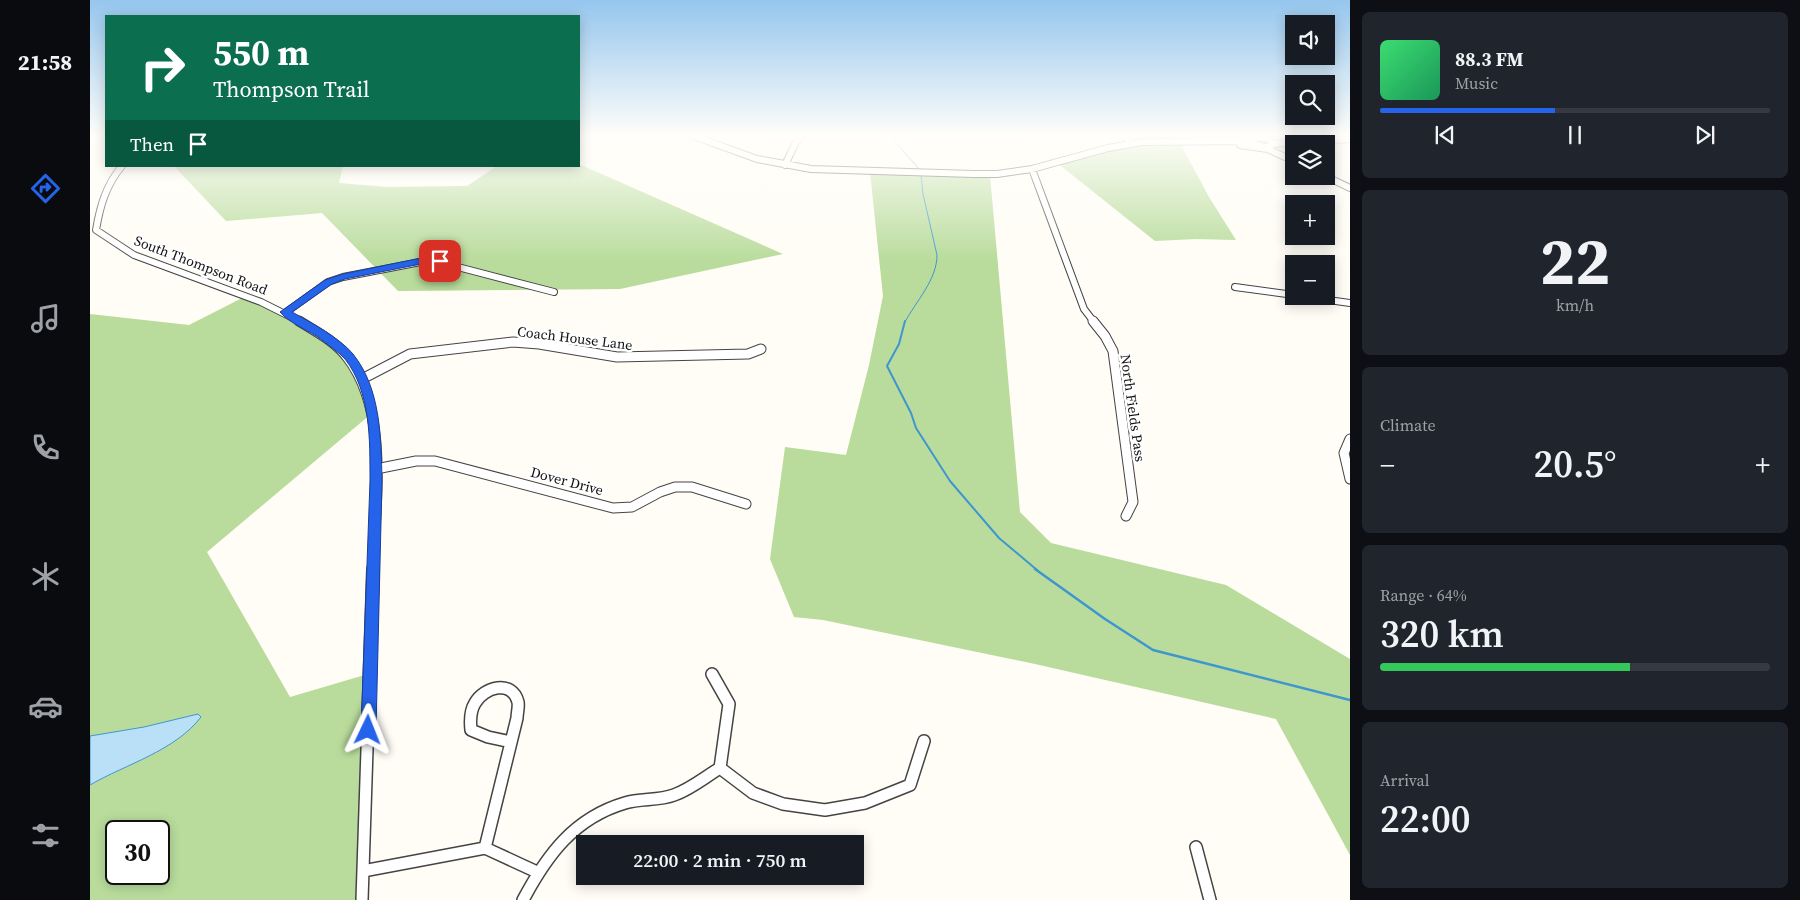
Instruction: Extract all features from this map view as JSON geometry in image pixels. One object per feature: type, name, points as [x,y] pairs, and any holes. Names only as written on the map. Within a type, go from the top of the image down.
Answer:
[{"type":"street","name":"South Thompson Road","points":[[113,177],[106,186],[102,196],[93,231],[133,255],[285,312],[317,330],[348,356],[362,379],[371,410],[376,468],[362,900]]},
{"type":"street","name":"North Fields Pass","points":[[1035,177],[1084,309],[1105,336],[1113,351],[1133,502],[1126,516]]},
{"type":"street","points":[[1335,180],[1350,188]]},
{"type":"street","points":[[285,312],[328,282],[343,277],[431,260],[554,292]]},
{"type":"street","points":[[1236,287],[1285,295]]},
{"type":"street","points":[[1335,301],[1350,303]]},
{"type":"street","name":"Coach House Lane","points":[[362,379],[410,354],[513,342],[531,343],[626,358],[748,354],[761,349]]},
{"type":"street","points":[[1350,439],[1347,440],[1344,451],[1345,463],[1350,478]]},
{"type":"street","name":"Dover Drive","points":[[376,468],[416,461],[435,461],[613,508],[632,508],[660,492],[675,487],[692,487],[746,504]]},
{"type":"street","points":[[523,900],[537,872],[560,841],[576,825],[624,803],[660,799],[674,795],[720,768],[729,704],[712,674]]},
{"type":"street","points":[[485,848],[517,718],[518,702],[515,694],[509,689],[500,687],[481,693],[474,700],[470,712],[471,730],[488,737],[511,742]]},
{"type":"street","points":[[720,768],[753,793],[783,804],[824,810],[865,803],[910,785],[924,741]]},
{"type":"street","points":[[1196,847],[1210,900]]},
{"type":"street","points":[[363,871],[485,848],[537,872]]},
{"type":"green space","points":[[184,177],[340,177],[339,183],[387,187],[467,186],[480,177],[608,177],[783,254],[620,289],[398,291],[322,213],[226,221]]},
{"type":"green space","points":[[871,177],[990,177],[1020,512],[1051,543],[1226,585],[1350,659],[1350,855],[1276,719],[1035,664],[823,620],[794,617],[770,559],[785,447],[846,455],[869,365],[883,296]]},
{"type":"green space","points":[[1075,177],[1198,177],[1236,240],[1155,241]]},
{"type":"green space","points":[[246,296],[294,316],[322,331],[335,341],[357,369],[371,414],[207,552],[290,697],[368,674],[365,900],[90,900],[90,314],[189,325]]},
{"type":"water","points":[[198,714],[201,717],[178,739],[149,756],[90,785],[90,736],[144,727]]},
{"type":"waterway","points":[[905,322],[930,282],[936,264],[937,255],[923,194],[921,177]]},
{"type":"waterway","points":[[905,321],[899,344],[887,366],[911,413],[916,428],[950,481],[999,538],[1037,570]]},
{"type":"waterway","points":[[1035,569],[1105,619],[1153,650],[1350,700]]},
{"type":"route","points":[[368,730],[376,481],[375,440],[371,410],[362,379],[348,356],[317,330],[285,312],[328,282],[343,277],[421,261],[440,261]]}]
